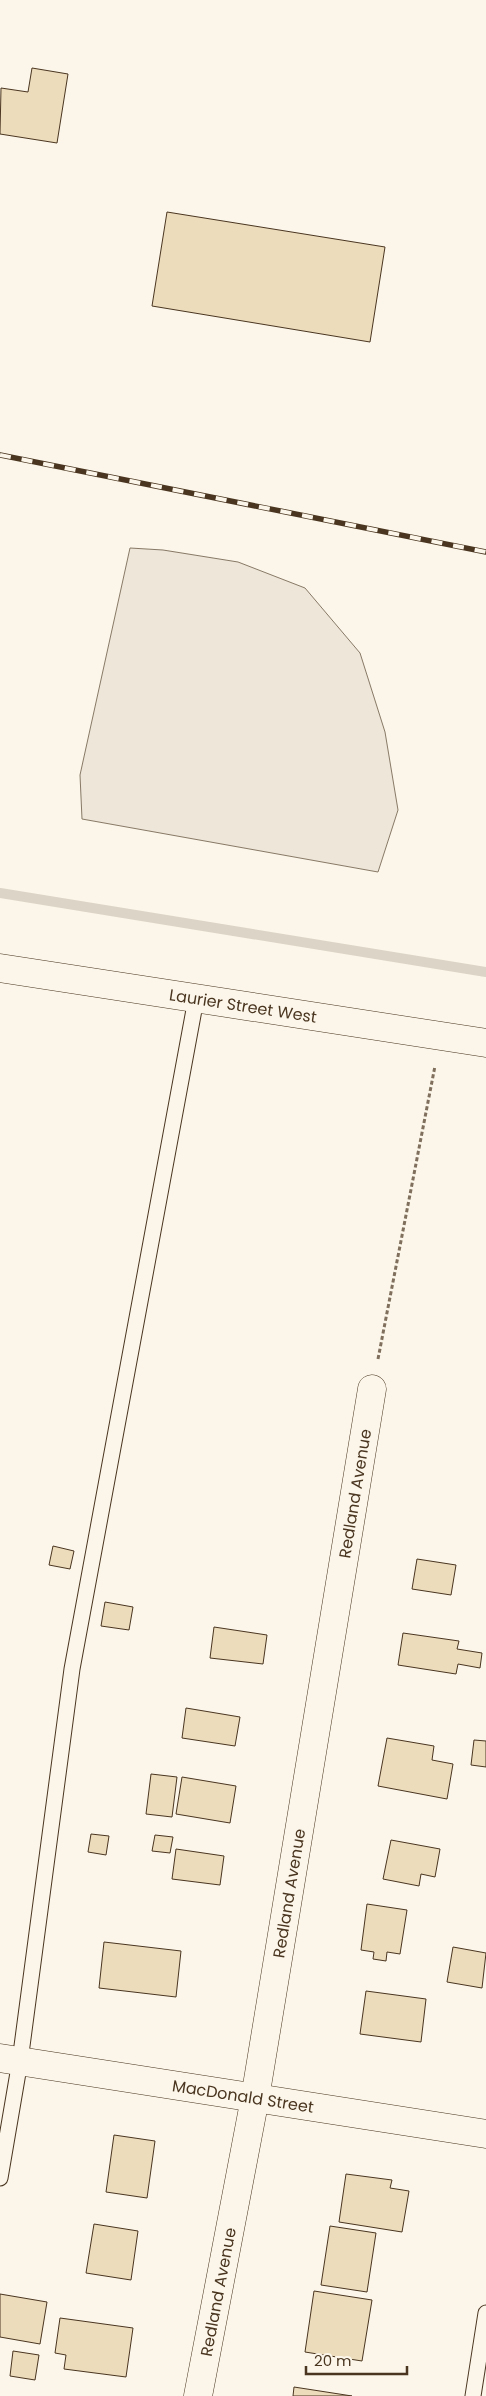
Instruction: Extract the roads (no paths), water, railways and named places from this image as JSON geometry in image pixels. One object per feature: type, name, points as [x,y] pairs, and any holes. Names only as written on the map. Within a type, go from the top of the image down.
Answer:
[{"type":"street","name":"Laurier Street West","points":[[0,968],[486,1043]]},
{"type":"street","name":"Redland Avenue","points":[[198,2396],[255,2098],[372,1389]]},
{"type":"street","name":"MacDonald Street","points":[[10,2059],[486,2134]]},
{"type":"lane","points":[[0,2178],[10,2059],[72,1670],[196,999]]},
{"type":"lane","points":[[473,2396],[486,2313]]},
{"type":"waterway","points":[[0,893],[486,972]]},
{"type":"railway","points":[[0,455],[486,552]]}]
